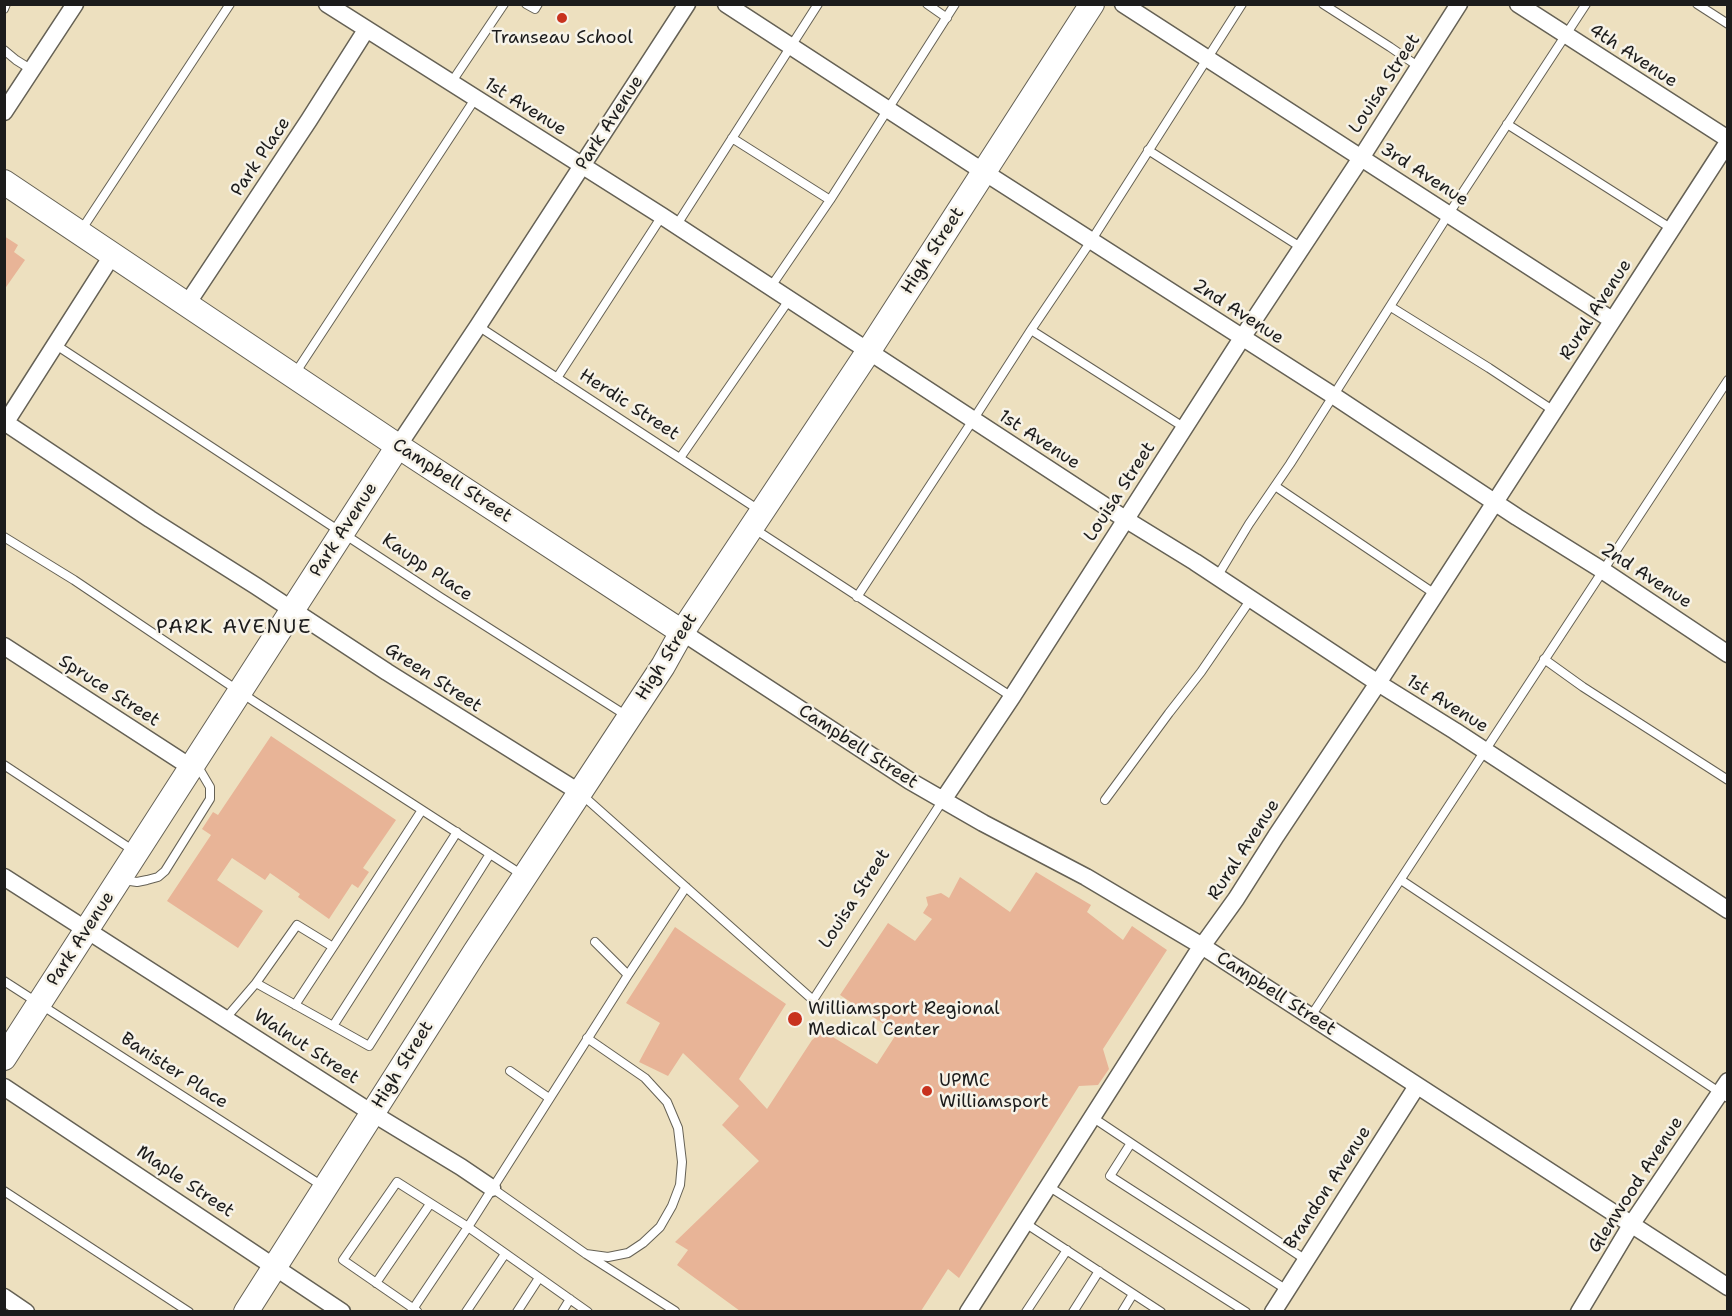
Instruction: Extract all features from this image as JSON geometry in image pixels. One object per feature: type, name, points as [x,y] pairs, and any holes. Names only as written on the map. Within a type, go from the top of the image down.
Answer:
[{"type":"street","points":[[4,112],[75,4]]},
{"type":"street","name":"1st Avenue","points":[[327,4],[669,221],[1728,910]]},
{"type":"street","name":"Park Avenue","points":[[4,1058],[398,446],[478,327],[687,4]]},
{"type":"street","name":"2nd Avenue","points":[[726,4],[1334,396],[1728,654]]},
{"type":"street","name":"High Street","points":[[246,1311],[579,792],[663,666],[682,632],[868,352],[1092,4]]},
{"type":"street","name":"3rd Avenue","points":[[1123,4],[1612,320]]},
{"type":"street","name":"Louisa Street","points":[[943,800],[1012,697],[1459,4]]},
{"type":"street","name":"4th Avenue","points":[[1518,4],[1728,141]]},
{"type":"street","name":"Park Place","points":[[186,304],[366,30]]},
{"type":"street","name":"Rural Avenue","points":[[968,1311],[1202,946],[1236,899],[1378,683],[1728,141]]},
{"type":"street","name":"Campbell Street","points":[[4,182],[398,446],[860,749],[943,800],[1086,877],[1202,946],[1728,1287]]},
{"type":"street","points":[[5,424],[113,254]]},
{"type":"street","name":"Green Street","points":[[5,424],[397,678],[579,792]]},
{"type":"street","name":"Spruce Street","points":[[4,646],[193,765]]},
{"type":"street","name":"Walnut Street","points":[[4,877],[492,1188]]},
{"type":"street","name":"Brandon Avenue","points":[[1273,1311],[1417,1086]]},
{"type":"street","name":"Maple Street","points":[[4,1087],[342,1311]]},
{"type":"street","name":"Glenwood Avenue","points":[[1579,1311],[1631,1225],[1725,1091]]},
{"type":"street","points":[[4,1297],[26,1311]]},
{"type":"lane","points":[[4,9],[6,4]]},
{"type":"lane","points":[[80,232],[230,4]]},
{"type":"lane","points":[[451,83],[504,4]]},
{"type":"lane","points":[[526,4],[535,9],[538,4]]},
{"type":"lane","points":[[556,378],[732,138],[818,4]]},
{"type":"lane","points":[[927,4],[947,18]]},
{"type":"lane","points":[[770,288],[830,200],[955,4]]},
{"type":"lane","points":[[857,597],[1091,241],[1242,4]]},
{"type":"lane","points":[[1323,4],[1419,67]]},
{"type":"lane","points":[[1217,577],[1586,4]]},
{"type":"lane","points":[[1697,4],[1728,24]]},
{"type":"lane","points":[[4,50],[33,70]]},
{"type":"lane","points":[[294,376],[475,99]]},
{"type":"lane","points":[[1507,124],[1672,229]]},
{"type":"lane","points":[[732,138],[830,200]]},
{"type":"lane","points":[[1148,150],[1302,248]]},
{"type":"lane","points":[[680,458],[789,300]]},
{"type":"lane","points":[[1391,307],[1554,411]]},
{"type":"lane","name":"Herdic Street","points":[[478,327],[680,458],[857,597],[1012,697]]},
{"type":"lane","points":[[1031,330],[1185,428]]},
{"type":"lane","name":"Kaupp Place","points":[[56,345],[629,718]]},
{"type":"lane","points":[[1311,1016],[1728,380]]},
{"type":"lane","points":[[1275,486],[1435,594]]},
{"type":"lane","points":[[4,537],[525,876]]},
{"type":"lane","points":[[1105,800],[1201,672],[1251,599]]},
{"type":"lane","points":[[1544,659],[1583,687],[1728,780]]},
{"type":"lane","points":[[4,765],[137,853]]},
{"type":"lane","points":[[120,879],[137,882],[158,877],[165,871],[210,799],[210,787],[193,765]]},
{"type":"lane","name":"Green Street","points":[[579,792],[813,1000]]},
{"type":"lane","name":"Louisa Street","points":[[813,1000],[943,800]]},
{"type":"lane","points":[[296,1005],[422,810]]},
{"type":"lane","points":[[333,1026],[457,832]]},
{"type":"lane","points":[[256,983],[369,1046],[490,854]]},
{"type":"lane","points":[[1401,880],[1725,1091]]},
{"type":"lane","points":[[588,1311],[468,1227],[397,1182],[343,1260],[414,1310],[468,1227],[587,1038],[686,887]]},
{"type":"lane","points":[[226,1018],[256,983],[297,924],[333,947]]},
{"type":"lane","points":[[595,942],[628,975]]},
{"type":"lane","name":"Banister Place","points":[[4,981],[326,1188]]},
{"type":"lane","points":[[586,1254],[608,1257],[627,1253],[660,1227],[672,1206],[680,1185],[682,1161],[678,1128],[667,1102],[645,1078],[587,1038]]},
{"type":"lane","points":[[510,1071],[549,1098]]},
{"type":"lane","points":[[1092,1117],[1306,1260]]},
{"type":"lane","points":[[1131,1143],[1110,1176],[1287,1290]]},
{"type":"lane","points":[[1048,1186],[1246,1311]]},
{"type":"lane","name":"Walnut Street","points":[[492,1188],[586,1254],[675,1311]]},
{"type":"lane","points":[[4,1191],[189,1311]]},
{"type":"lane","points":[[376,1283],[430,1204]]},
{"type":"lane","points":[[1025,1223],[1161,1311]]},
{"type":"lane","points":[[1026,1311],[1067,1250]]},
{"type":"lane","points":[[466,1311],[505,1254]]},
{"type":"lane","points":[[1073,1311],[1099,1271]]},
{"type":"lane","points":[[517,1311],[539,1278]]},
{"type":"lane","points":[[1122,1311],[1134,1294]]},
{"type":"lane","points":[[562,1311],[570,1299]]},
{"type":"building","points":[[4,236],[18,245],[14,252],[25,260],[4,290]]},
{"type":"building","points":[[271,736],[396,820],[363,868],[369,872],[358,888],[352,884],[329,919],[298,897],[300,894],[270,873],[265,880],[232,858],[217,880],[263,911],[238,948],[167,901],[211,835],[202,829],[213,812],[218,815]]},
{"type":"building","name":"UPMC Williamsport","points":[[1036,872],[1091,905],[1087,912],[1123,940],[1132,926],[1167,950],[1103,1049],[1109,1069],[1098,1085],[1079,1086],[959,1278],[948,1269],[921,1311],[740,1311],[677,1265],[688,1250],[675,1242],[759,1161],[722,1125],[739,1106],[683,1053],[668,1076],[639,1062],[660,1023],[626,1003],[675,927],[786,1004],[739,1079],[767,1109],[812,1040],[823,1031],[877,1064],[897,1033],[840,995],[888,923],[915,941],[932,919],[923,913],[928,905],[926,897],[941,893],[949,898],[960,877],[1010,912]]},
{"type":"place","name":"Transeau School","points":[[562,18]]},
{"type":"place","name":"Williamsport Regional Medical Center","points":[[795,1019]]},
{"type":"place","name":"UPMC Williamsport","points":[[927,1091]]},
{"type":"district","name":"PARK AVENUE","points":[[234,628]]}]
